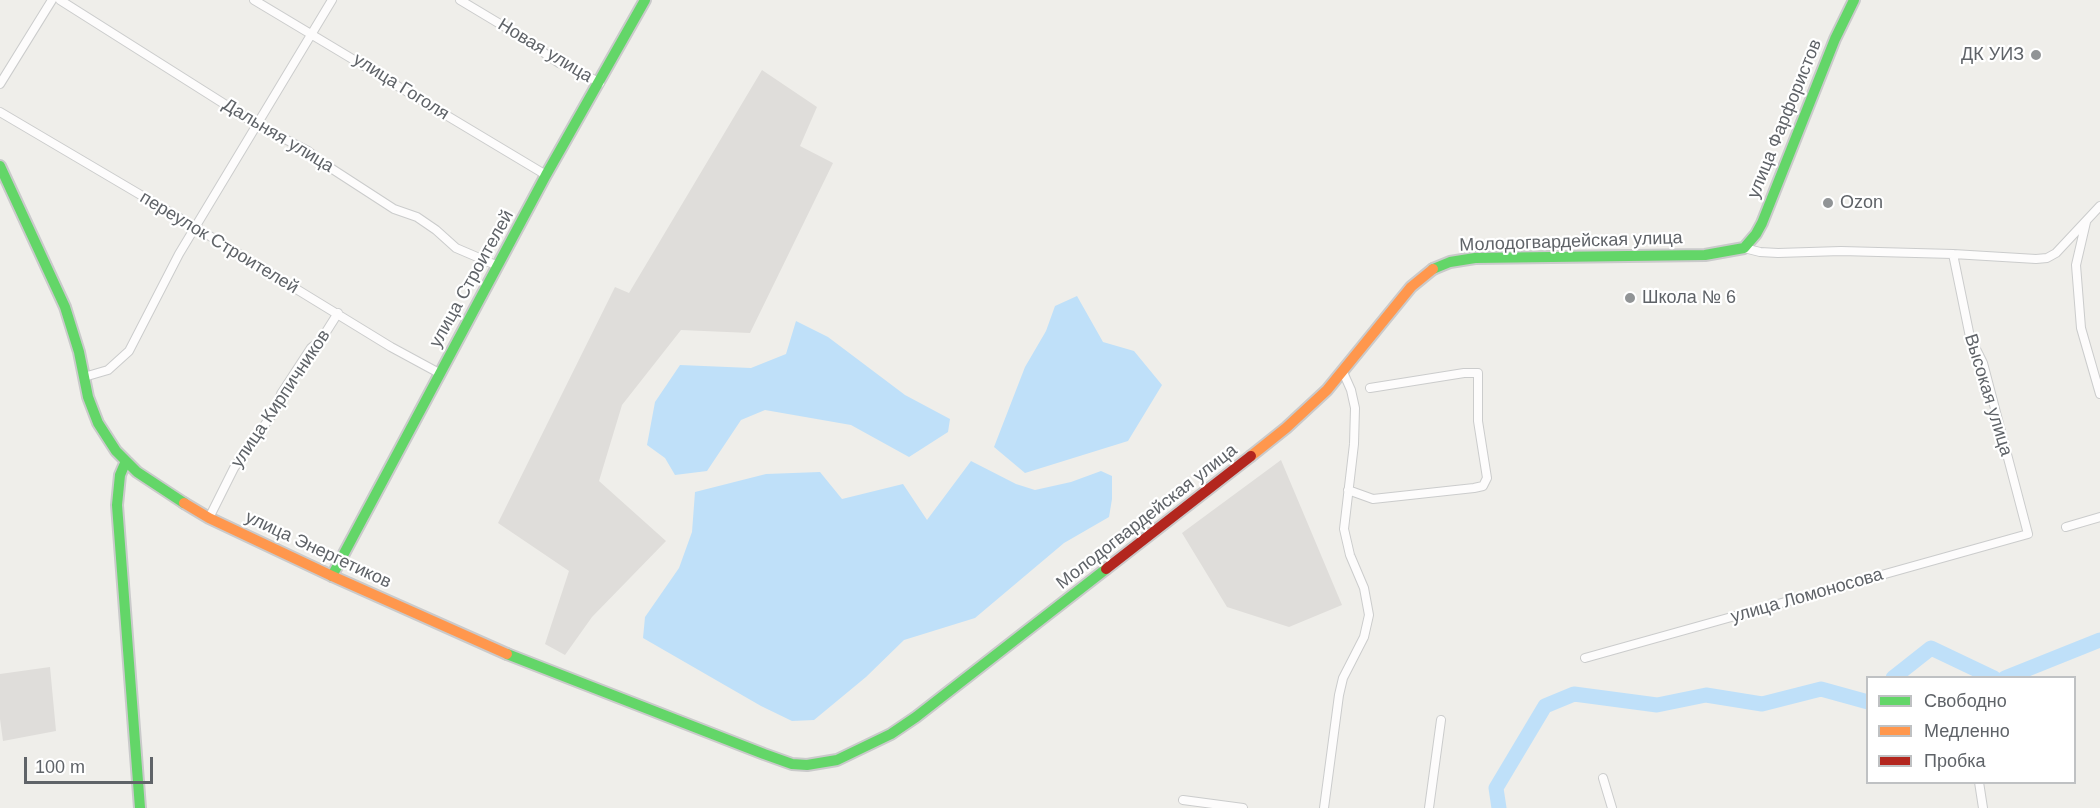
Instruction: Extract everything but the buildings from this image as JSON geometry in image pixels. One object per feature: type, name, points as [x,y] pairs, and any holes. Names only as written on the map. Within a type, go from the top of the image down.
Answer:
[{"type":"street","points":[[0,84],[52,0]]},
{"type":"street","name":"Дальняя улица","points":[[60,0],[256,124],[308,151],[394,209],[417,218],[436,230],[456,248],[498,266]]},
{"type":"street","name":"улица Гоголя","points":[[254,0],[546,175]]},
{"type":"street","points":[[84,377],[108,370],[129,351],[179,254],[332,0]]},
{"type":"street","name":"Новая улица","points":[[460,0],[516,33],[559,63],[600,83]]},
{"type":"street","name":"улица Строителей","points":[[332,576],[546,175],[645,0]]},
{"type":"street","name":"улица Фарфористов","points":[[1744,249],[1762,223],[1835,39],[1854,0]]},
{"type":"street","name":"переулок Строителей","points":[[0,112],[439,374]]},
{"type":"street","name":"улица Энергетиков","points":[[0,166],[64,308],[74,335],[88,397],[98,423],[107,439],[126,462],[154,484],[209,518],[499,651],[764,754],[792,764],[807,765]]},
{"type":"street","name":"Молодогвардейская улица","points":[[807,765],[837,760],[850,755],[891,734],[929,708],[1263,447],[1286,428],[1342,372],[1416,282],[1433,269],[1450,262],[1475,258],[1705,255],[1744,249],[1778,253],[1841,251],[1953,254],[2036,260],[2048,258],[2056,253],[2100,206]]},
{"type":"street","points":[[2086,220],[2076,265],[2081,328],[2100,394]]},
{"type":"street","name":"Высокая улица","points":[[1953,254],[1970,337],[1983,363],[2028,534]]},
{"type":"street","name":"улица Кирпичников","points":[[209,518],[234,468],[276,409],[281,394],[311,348],[321,340],[338,314]]},
{"type":"street","points":[[1324,808],[1339,695],[1343,678],[1364,637],[1369,615],[1364,588],[1346,543],[1344,513],[1354,444],[1354,408],[1351,390],[1342,372]]},
{"type":"street","points":[[1348,490],[1373,498],[1474,488],[1483,486],[1487,478],[1478,421],[1478,373],[1370,387]]},
{"type":"street","points":[[126,462],[120,475],[117,505],[140,808]]},
{"type":"street","points":[[2066,527],[2100,517]]},
{"type":"street","name":"улица Ломоносова","points":[[1586,658],[2028,534]]},
{"type":"street","points":[[1428,808],[1441,720]]},
{"type":"street","points":[[1603,778],[1612,808]]},
{"type":"street","points":[[1979,784],[1983,808]]},
{"type":"street","points":[[1183,800],[1243,808]]},
{"type":"shaded area","points":[[762,70],[817,107],[800,146],[833,163],[750,333],[681,330],[622,405],[599,481],[666,541],[592,617],[565,655],[545,644],[569,571],[498,523],[615,287],[629,293]]},
{"type":"shaded area","points":[[1281,460],[1342,605],[1289,627],[1227,607],[1182,533]]},
{"type":"shaded area","points":[[50,667],[56,731],[3,741],[0,719],[0,674]]},
{"type":"water","points":[[1077,296],[1103,342],[1134,351],[1162,385],[1128,441],[1025,473],[994,447],[1025,367],[1046,331],[1055,306]]},
{"type":"water","points":[[796,321],[828,337],[905,395],[950,419],[948,432],[909,457],[851,425],[765,410],[741,420],[707,471],[675,475],[665,458],[647,445],[655,402],[680,365],[751,368],[786,354]]},
{"type":"water","points":[[971,461],[1016,484],[1035,490],[1071,482],[1101,471],[1112,476],[1109,517],[1064,543],[975,618],[904,640],[866,677],[814,720],[792,721],[761,706],[643,638],[645,617],[679,568],[692,532],[695,492],[766,474],[820,472],[842,499],[903,484],[927,520]]},
{"type":"waterway","points":[[2010,676],[2100,640]]},
{"type":"waterway","points":[[1896,676],[1931,648],[1990,676]]},
{"type":"waterway","points":[[1499,808],[1496,788],[1545,706],[1574,694],[1657,705],[1706,695],[1762,704],[1821,689],[1866,701]]},
{"type":"traffic: fast","points":[[332,576],[546,175],[645,0]]},
{"type":"traffic: fast","points":[[1433,269],[1450,262],[1475,258],[1705,255],[1744,248],[1762,223],[1835,39],[1854,0]]},
{"type":"traffic: fast","points":[[0,166],[65,307],[79,352],[88,397],[98,423],[116,451],[137,472],[184,503]]},
{"type":"traffic: fast","points":[[126,461],[120,475],[117,505],[140,808]]},
{"type":"traffic: fast","points":[[507,654],[764,754],[792,764],[807,765],[837,760],[891,734],[1106,569]]},
{"type":"traffic: slow","points":[[1251,456],[1286,428],[1327,390],[1411,287],[1433,269]]},
{"type":"traffic: slow","points":[[184,503],[209,518],[332,576],[507,654]]},
{"type":"traffic: jam","points":[[1106,569],[1251,456]]},
{"type":"place","name":"ДК УИЗ","points":[[2036,55]]},
{"type":"place","name":"Ozon","points":[[1828,203]]},
{"type":"place","name":"Школа № 6","points":[[1630,298]]}]
